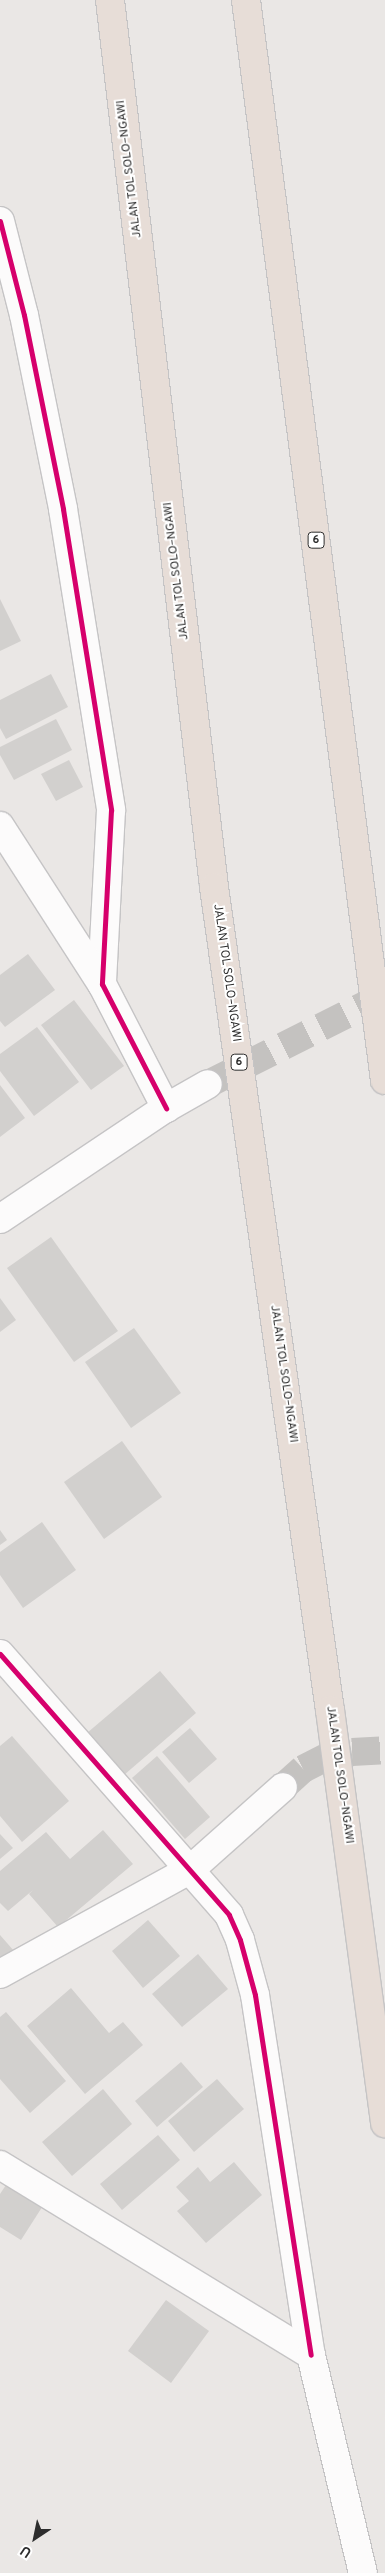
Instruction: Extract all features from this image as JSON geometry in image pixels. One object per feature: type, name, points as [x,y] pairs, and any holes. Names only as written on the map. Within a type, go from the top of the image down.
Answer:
[{"type":"highway","name":"JALAN TOL SOLO–NGAWI","points":[[110,0],[214,887],[330,1710],[385,2123]]},
{"type":"highway","name":"6","points":[[246,0],[385,1080]]},
{"type":"street","points":[[0,221],[24,315],[63,509],[111,810],[102,984]]},
{"type":"street","points":[[0,826],[102,984],[166,1108]]},
{"type":"street","points":[[0,1219],[166,1108],[208,1084]]},
{"type":"street","points":[[0,1654],[229,1914],[240,1940],[255,1995],[311,2355],[363,2573]]},
{"type":"street","points":[[0,1974],[191,1869],[283,1787]]},
{"type":"street","points":[[0,2165],[311,2355]]},
{"type":"building","points":[[0,599],[21,641],[0,651]]},
{"type":"building","points":[[51,674],[68,707],[6,739],[0,728],[0,700]]},
{"type":"building","points":[[56,719],[72,750],[14,780],[0,755],[0,747]]},
{"type":"building","points":[[69,760],[83,787],[56,801],[41,774]]},
{"type":"building","points":[[28,954],[55,990],[5,1027],[0,1021],[0,975]]},
{"type":"building","points":[[74,1000],[124,1066],[91,1090],[41,1025]]},
{"type":"building","points":[[37,1027],[79,1082],[34,1116],[0,1071],[0,1054]]},
{"type":"building","points":[[0,1085],[25,1118],[0,1137]]},
{"type":"building","points":[[51,1237],[118,1331],[74,1362],[7,1268]]},
{"type":"building","points":[[0,1298],[16,1320],[0,1332]]},
{"type":"building","points":[[134,1328],[181,1393],[131,1428],[85,1362]]},
{"type":"building","points":[[122,1441],[162,1497],[104,1539],[64,1482]]},
{"type":"building","points":[[42,1522],[76,1570],[23,1608],[0,1575],[0,1552]]},
{"type":"building","points":[[0,1530],[7,1540],[0,1545]]},
{"type":"building","points":[[160,1671],[196,1713],[124,1775],[87,1733]]},
{"type":"building","points":[[190,1728],[217,1759],[189,1783],[162,1752]]},
{"type":"building","points":[[12,1736],[69,1801],[22,1842],[0,1816],[0,1746]]},
{"type":"building","points":[[157,1756],[210,1817],[185,1839],[132,1778]]},
{"type":"building","points":[[103,1830],[133,1864],[58,1927],[29,1894],[33,1890],[8,1911],[0,1903],[0,1871],[46,1832],[70,1859]]},
{"type":"building","points":[[0,1834],[13,1848],[0,1859]]},
{"type":"building","points":[[148,1920],[180,1956],[143,1988],[112,1951]]},
{"type":"building","points":[[0,1935],[14,1951],[0,1963]]},
{"type":"building","points":[[198,1954],[228,1989],[182,2027],[152,1994]]},
{"type":"building","points":[[71,1988],[109,2033],[123,2022],[143,2045],[85,2094],[27,2026]]},
{"type":"building","points":[[6,2012],[66,2081],[30,2113],[0,2079],[0,2017]]},
{"type":"building","points":[[181,2062],[203,2087],[157,2127],[135,2101]]},
{"type":"building","points":[[217,2079],[244,2109],[194,2152],[168,2121]]},
{"type":"building","points":[[103,2089],[132,2124],[72,2176],[42,2142]]},
{"type":"building","points":[[158,2135],[180,2160],[122,2210],[100,2184]]},
{"type":"building","points":[[234,2162],[262,2195],[206,2243],[177,2211],[189,2201],[176,2187],[198,2167],[210,2182]]},
{"type":"building","points":[[10,2179],[46,2201],[21,2240],[0,2227],[0,2194]]},
{"type":"building","points":[[166,2300],[209,2331],[171,2383],[128,2351]]},
{"type":"tunnel","points":[[208,1084],[385,995]]},
{"type":"tunnel","points":[[283,1787],[303,1769],[327,1757],[352,1752],[385,1750]]},
{"type":"cycle path","points":[[0,221],[24,315],[63,509],[111,810],[102,984],[166,1108]]},
{"type":"cycle path","points":[[0,1654],[229,1915],[240,1940],[255,1995],[311,2355]]}]
